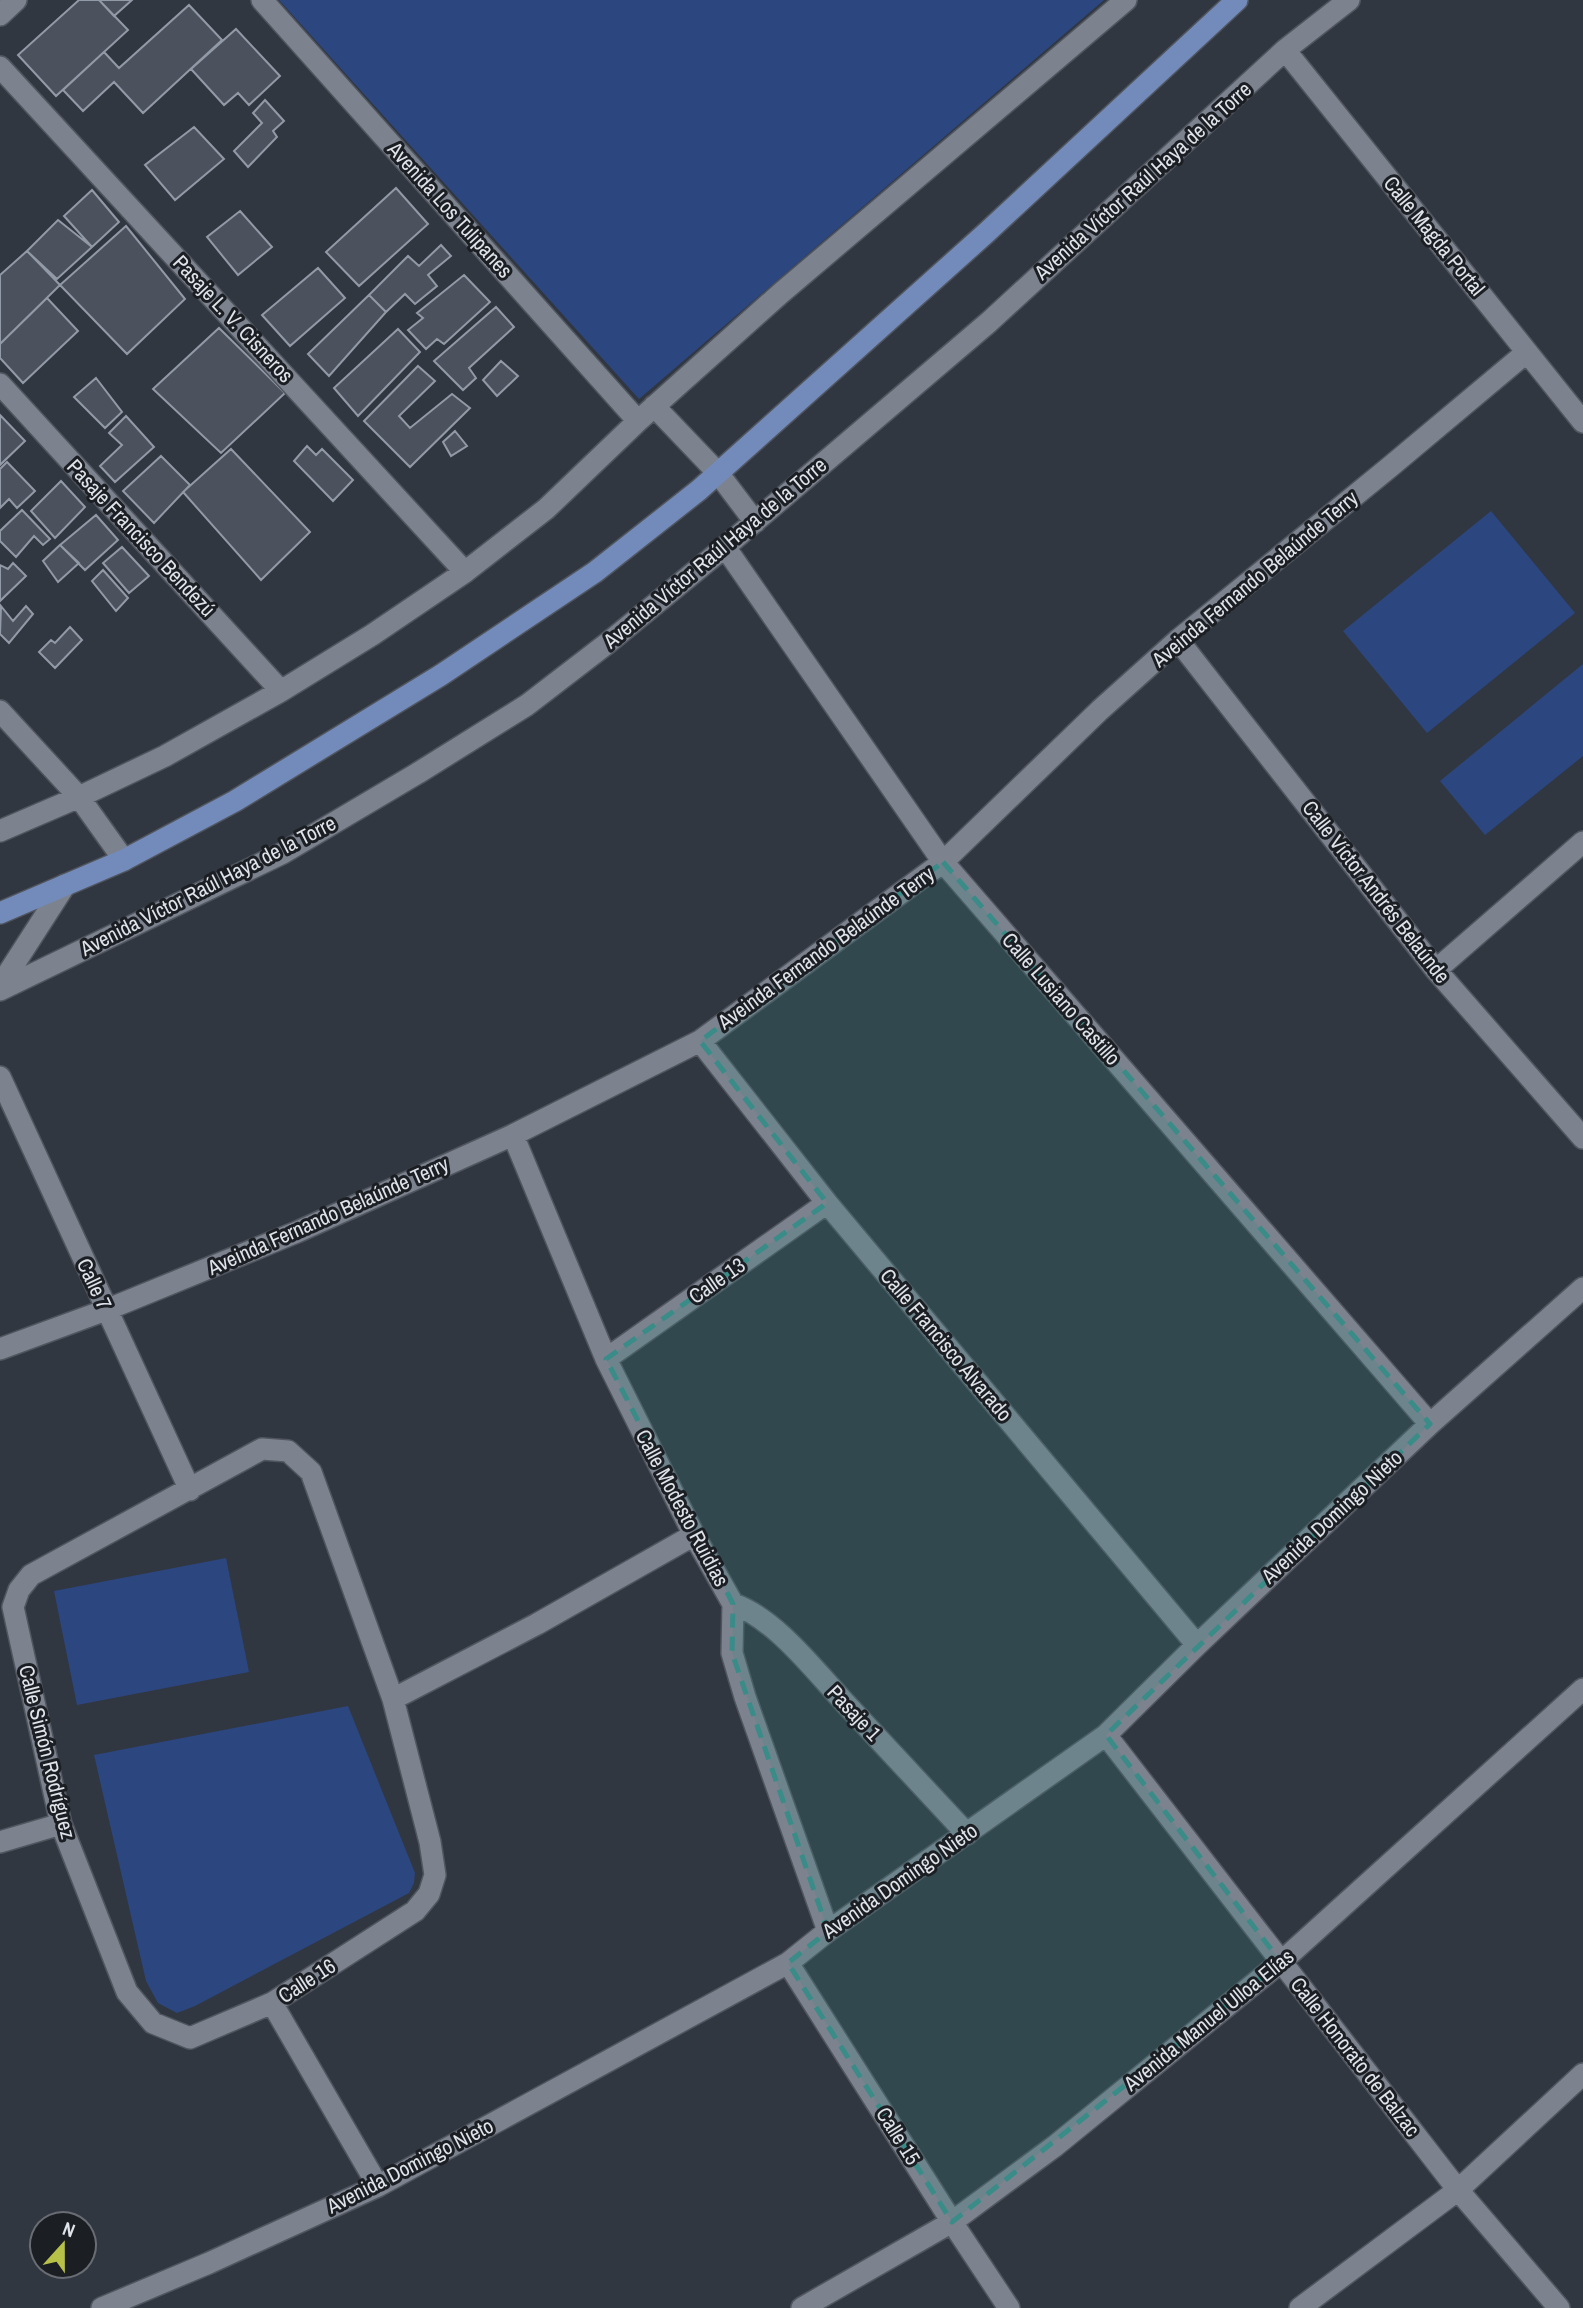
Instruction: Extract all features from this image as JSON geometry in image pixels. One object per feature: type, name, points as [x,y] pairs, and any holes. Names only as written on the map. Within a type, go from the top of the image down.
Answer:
[{"type":"main road","points":[[0,913],[124,860],[235,801],[441,675],[595,572],[718,473],[986,233],[1237,0]]},
{"type":"street","points":[[0,15],[16,0]]},
{"type":"street","name":"Avenida Los Tulipanes","points":[[262,0],[638,421]]},
{"type":"street","points":[[0,831],[165,756],[281,691],[373,635],[465,572],[546,509],[654,406],[780,293],[1126,0]]},
{"type":"street","name":"Avenida Víctor Raúl Haya de la Torre","points":[[0,988],[283,853],[527,705],[725,547],[989,322],[1285,50],[1349,0]]},
{"type":"street","name":"Calle Magda Portal","points":[[1285,50],[1583,422]]},
{"type":"street","name":"Pasaje L. V. Cisneros","points":[[0,67],[465,572]]},
{"type":"street","name":"Aveinda Fernando Belaúnde Terry","points":[[0,1349],[106,1310],[297,1232],[513,1135],[700,1041],[943,862],[1100,710],[1178,640],[1527,352]]},
{"type":"street","name":"Pasaje Francisco Bendezú","points":[[0,384],[281,691]]},
{"type":"street","points":[[654,406],[718,473],[755,522]]},
{"type":"street","name":"Calle Lusiano Castillo","points":[[725,547],[943,862],[1430,1424]]},
{"type":"street","name":"Calle Víctor Andrés Belaúnde","points":[[1178,640],[1436,970],[1583,1139]]},
{"type":"street","points":[[0,711],[79,797],[124,860]]},
{"type":"street","points":[[1436,970],[1583,842]]},
{"type":"street","points":[[0,988],[65,885]]},
{"type":"street","name":"Calle Francisco Alvarado","points":[[700,1041],[827,1203],[1197,1645]]},
{"type":"street","name":"Calle 7","points":[[0,1077],[190,1490]]},
{"type":"street","name":"Calle Modesto Ruidias","points":[[513,1135],[606,1359],[694,1535],[733,1604],[732,1653],[828,1931]]},
{"type":"street","name":"Calle 13","points":[[606,1359],[827,1203]]},
{"type":"street","name":"Avenida Domingo Nieto","points":[[102,2308],[209,2263],[378,2186],[788,1963],[828,1931],[1106,1735],[1430,1424],[1583,1288]]},
{"type":"street","points":[[190,1490],[261,1449],[288,1451],[311,1472],[393,1699],[537,1624],[694,1535]]},
{"type":"street","name":"Calle Simón Rodríguez","points":[[153,2024],[127,1992],[61,1825],[13,1607],[19,1590],[31,1575],[190,1490]]},
{"type":"street","name":"Pasaje 1","points":[[733,1604],[764,1619],[967,1834]]},
{"type":"street","name":"Avenida Manuel Ulloa Elías","points":[[802,2308],[952,2222],[1055,2146],[1281,1962],[1583,1689]]},
{"type":"street","name":"Calle 16","points":[[153,2024],[190,2038],[272,2003],[415,1911],[429,1894],[435,1875],[430,1842],[393,1699]]},
{"type":"street","name":"Calle Honorato de Balzac","points":[[1106,1735],[1458,2190],[1559,2308]]},
{"type":"street","points":[[0,1842],[61,1825]]},
{"type":"street","name":"Calle 15","points":[[788,1963],[1009,2308]]},
{"type":"street","points":[[272,2003],[378,2186]]},
{"type":"street","points":[[1300,2308],[1458,2190],[1583,2074]]},
{"type":"highlighted area","points":[[943,862],[1430,1424],[1106,1735],[1281,1962],[952,2222],[788,1963],[828,1931],[732,1653],[733,1604],[606,1359],[827,1203],[700,1041]]},
{"type":"shaded area","points":[[279,0],[1104,0],[639,399]]},
{"type":"shaded area","points":[[1491,511],[1575,613],[1427,733],[1343,631]]},
{"type":"shaded area","points":[[1583,664],[1583,756],[1485,835],[1440,781]]},
{"type":"shaded area","points":[[226,1558],[249,1672],[77,1705],[54,1591]]},
{"type":"shaded area","points":[[348,1706],[415,1873],[409,1893],[195,2006],[177,2013],[158,2003],[146,1981],[94,1755]]},
{"type":"building","points":[[79,0],[99,0],[128,30],[56,96],[18,55]]},
{"type":"building","points":[[99,0],[132,0],[114,16]]},
{"type":"building","points":[[189,5],[222,40],[143,113],[114,82],[83,111],[63,90],[104,52],[119,68]]},
{"type":"building","points":[[236,29],[280,76],[249,105],[238,93],[224,105],[191,69]]},
{"type":"building","points":[[265,100],[284,121],[273,131],[277,137],[248,167],[234,151],[262,123],[253,113]]},
{"type":"building","points":[[194,127],[224,159],[175,200],[145,165]]},
{"type":"building","points":[[396,188],[428,224],[359,286],[326,252]]},
{"type":"building","points":[[92,190],[119,222],[92,247],[64,216]]},
{"type":"building","points":[[240,211],[272,247],[238,275],[207,237]]},
{"type":"building","points":[[58,220],[92,247],[57,279],[27,251]]},
{"type":"building","points":[[126,226],[185,299],[127,354],[60,285]]},
{"type":"building","points":[[441,245],[451,256],[428,275],[437,286],[415,304],[405,294],[386,312],[369,295],[408,256],[419,266]]},
{"type":"building","points":[[27,251],[60,285],[0,344],[0,275]]},
{"type":"building","points":[[318,268],[345,298],[290,346],[262,315]]},
{"type":"building","points":[[464,275],[490,302],[444,344],[437,339],[426,349],[408,330],[423,318],[417,313]]},
{"type":"building","points":[[369,295],[386,312],[329,376],[308,354]]},
{"type":"building","points":[[47,298],[78,331],[23,383],[0,358],[0,344]]},
{"type":"building","points":[[496,307],[514,327],[469,368],[476,378],[463,390],[434,361]]},
{"type":"building","points":[[219,328],[285,393],[221,453],[153,389]]},
{"type":"building","points":[[398,329],[420,352],[358,416],[334,388]]},
{"type":"building","points":[[501,361],[518,376],[497,396],[483,380]]},
{"type":"building","points":[[418,366],[435,381],[399,416],[410,428],[452,394],[470,408],[410,467],[364,421]]},
{"type":"building","points":[[96,378],[122,412],[105,428],[74,397]]},
{"type":"building","points":[[0,415],[25,441],[0,465]]},
{"type":"building","points":[[126,416],[154,447],[115,482],[100,466],[122,445],[109,433]]},
{"type":"building","points":[[455,431],[467,446],[451,456],[443,442]]},
{"type":"building","points":[[307,446],[316,455],[322,449],[353,480],[333,501],[294,461]]},
{"type":"building","points":[[231,449],[310,532],[261,580],[183,492]]},
{"type":"building","points":[[161,456],[190,485],[154,523],[123,491]]},
{"type":"building","points":[[7,462],[35,491],[17,508],[9,499],[0,508],[0,469]]},
{"type":"building","points":[[61,481],[85,507],[55,538],[31,511]]},
{"type":"building","points":[[22,510],[50,539],[43,545],[34,536],[16,557],[0,541],[0,531]]},
{"type":"building","points":[[96,515],[118,540],[85,570],[60,545]]},
{"type":"building","points":[[60,545],[79,563],[58,582],[43,561]]},
{"type":"building","points":[[122,547],[149,576],[129,593],[103,563]]},
{"type":"building","points":[[13,563],[26,576],[0,601],[0,565],[8,569]]},
{"type":"building","points":[[103,570],[128,598],[116,611],[92,581]]},
{"type":"building","points":[[1,606],[13,621],[26,606],[33,614],[9,643],[0,634]]},
{"type":"building","points":[[70,627],[82,640],[55,668],[39,652],[51,640],[55,643]]}]
